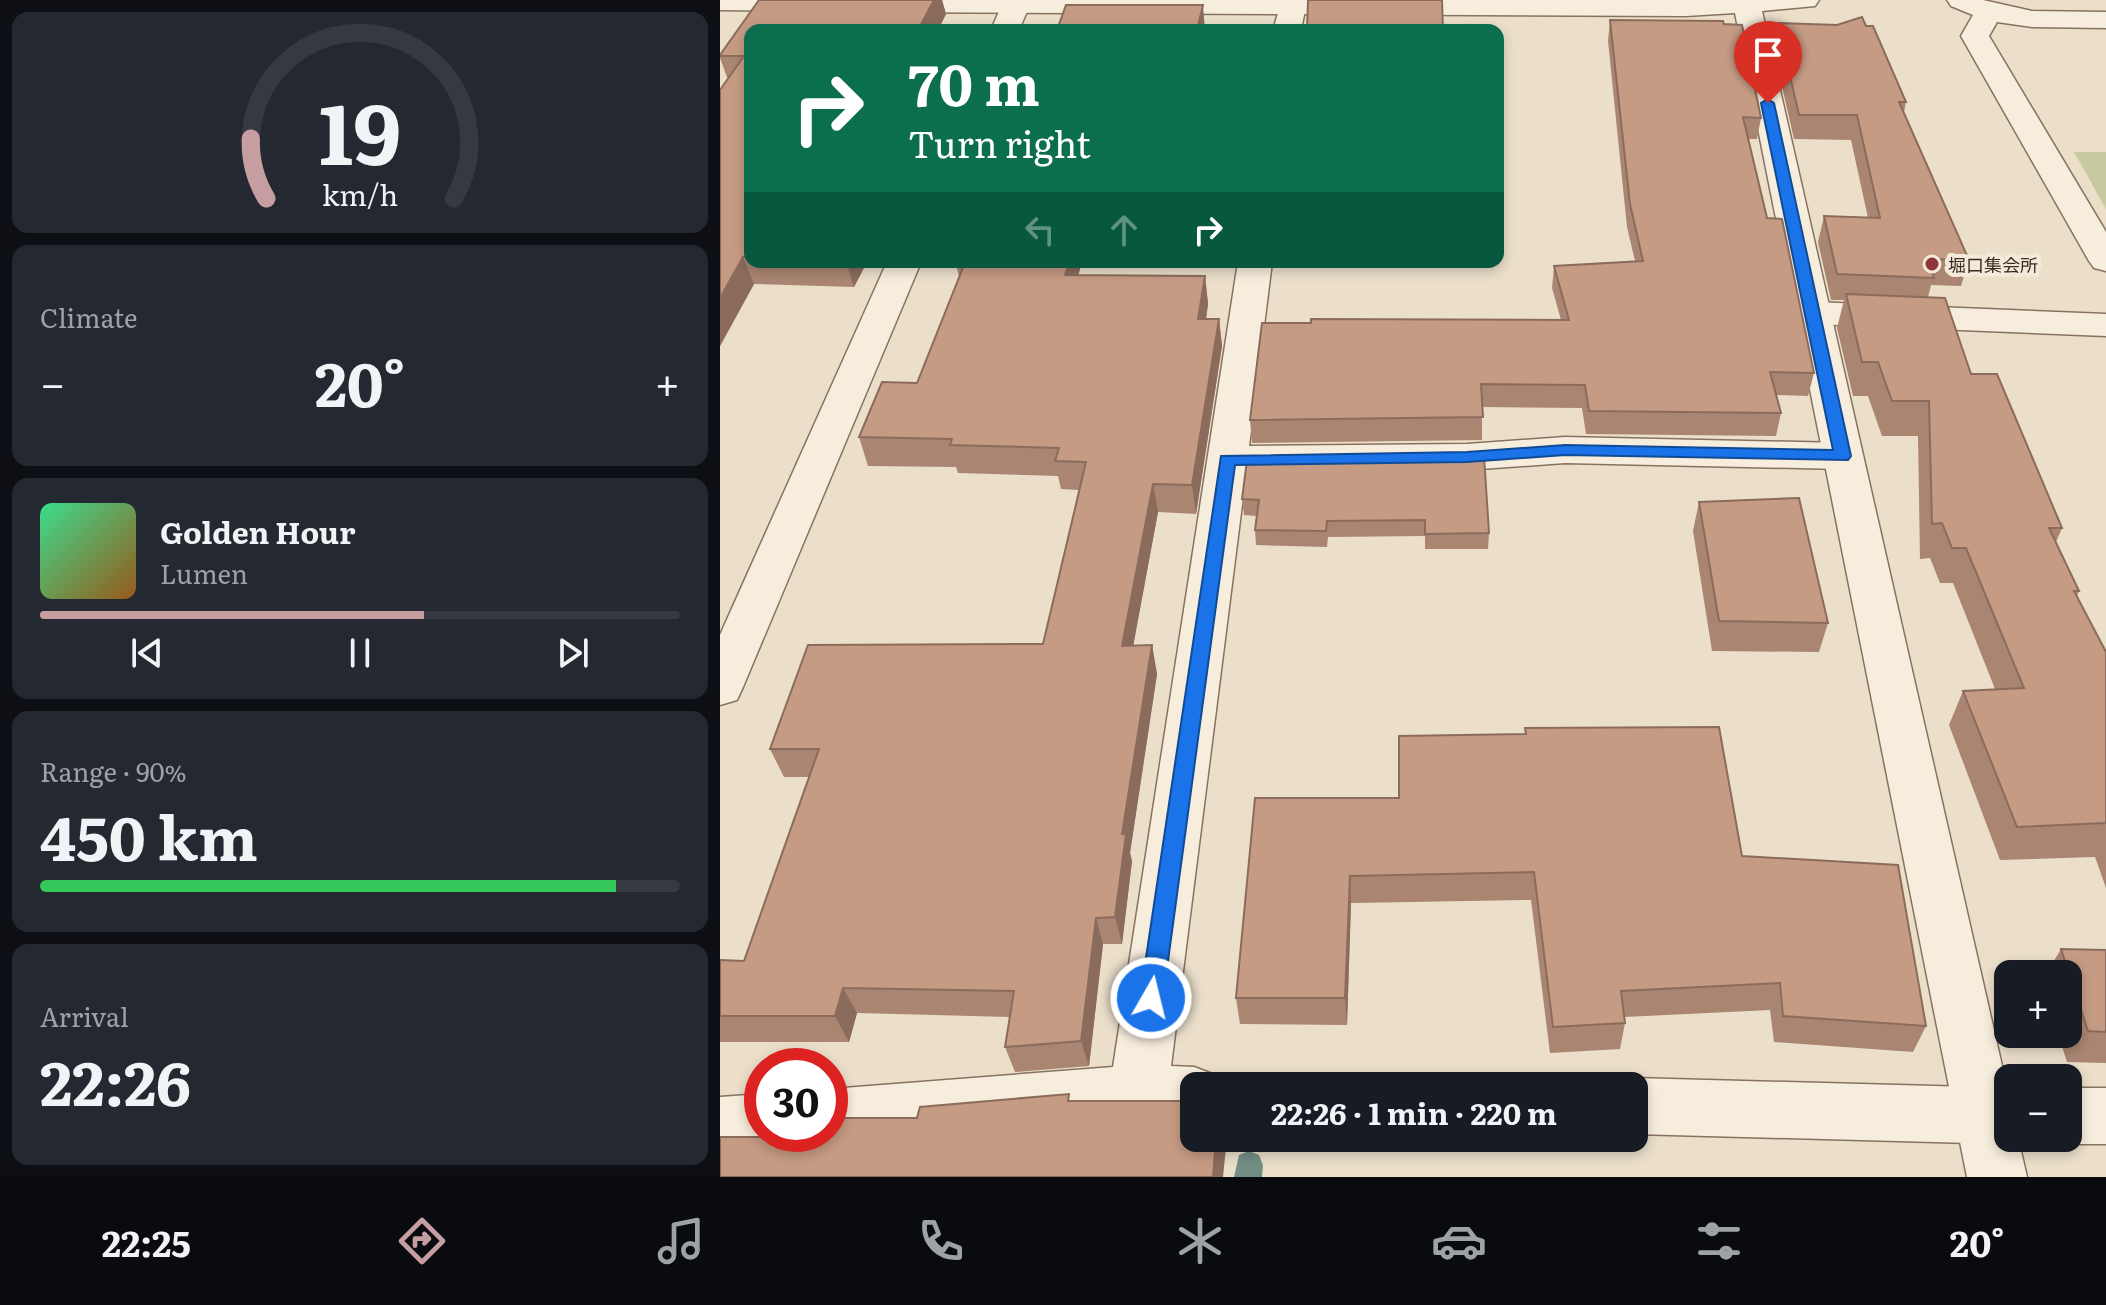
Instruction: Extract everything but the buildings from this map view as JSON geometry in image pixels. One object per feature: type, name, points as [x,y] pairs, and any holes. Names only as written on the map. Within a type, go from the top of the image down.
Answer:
[{"type":"street","points":[[720,2],[1290,18],[1805,0]]},
{"type":"street","points":[[1746,3],[1842,456],[1994,1107]]},
{"type":"street","points":[[2106,20],[2033,19],[1974,7],[1975,36],[2106,261]]},
{"type":"street","points":[[720,687],[901,268]]},
{"type":"street","points":[[1138,1093],[1254,268]]},
{"type":"street","points":[[1814,313],[2106,325]]},
{"type":"street","points":[[1227,460],[1467,457],[1565,450],[1842,456]]},
{"type":"street","points":[[848,1117],[1138,1093],[1180,1094]]},
{"type":"street","points":[[1648,1106],[1994,1116]]},
{"type":"street","points":[[2082,1116],[2106,1116]]},
{"type":"street","points":[[720,1126],[744,1124]]},
{"type":"street","points":[[1997,1152],[1997,1177]]},
{"type":"green space","points":[[2074,152],[2106,152],[2106,209]]},
{"type":"waterway","points":[[1248,1177],[1249,1165]]},
{"type":"place","name":"堀口集会所","points":[[1932,264]]},
{"type":"route","points":[[1151,998],[1227,460],[1467,457],[1565,450],[1842,456],[1768,103]]}]
